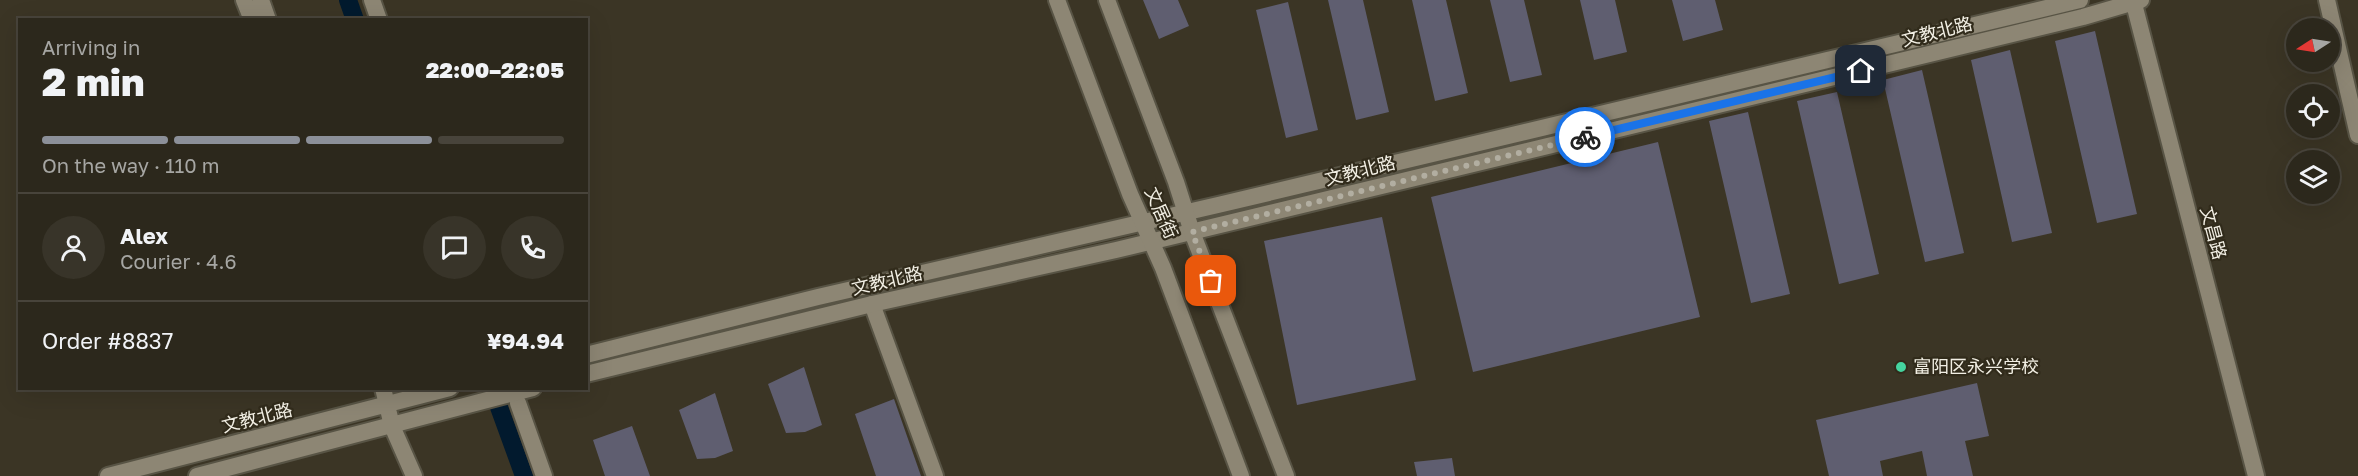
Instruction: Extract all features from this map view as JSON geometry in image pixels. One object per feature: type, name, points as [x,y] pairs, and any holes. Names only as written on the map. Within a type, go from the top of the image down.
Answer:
[{"type":"street","points":[[244,0],[251,18]]},
{"type":"street","points":[[261,0],[267,18]]},
{"type":"street","points":[[372,0],[378,18]]},
{"type":"street","name":"文居街","points":[[1057,0],[1130,194],[1152,242],[1241,476]]},
{"type":"street","name":"文居街","points":[[1107,0],[1192,232],[1286,476]]},
{"type":"street","name":"文教北路","points":[[588,355],[830,295],[1838,59],[2080,0]]},
{"type":"street","points":[[2327,0],[2358,135]]},
{"type":"street","name":"文教北路","points":[[588,374],[872,304],[1152,242],[2072,20],[2136,1]]},
{"type":"street","name":"文昌路","points":[[2136,1],[2256,476]]},
{"type":"street","points":[[872,304],[934,476]]},
{"type":"street","name":"文教北路","points":[[108,476],[392,396],[436,390]]},
{"type":"street","points":[[197,476],[467,406],[516,398],[530,390]]},
{"type":"street","points":[[392,396],[414,476]]},
{"type":"street","points":[[516,398],[544,476]]},
{"type":"building","points":[[1143,0],[1178,0],[1189,26],[1159,39]]},
{"type":"building","points":[[1328,0],[1363,0],[1389,112],[1356,120]]},
{"type":"building","points":[[1412,0],[1446,0],[1468,93],[1435,101]]},
{"type":"building","points":[[1490,0],[1524,0],[1542,75],[1510,82]]},
{"type":"building","points":[[1580,0],[1615,0],[1627,52],[1594,60]]},
{"type":"building","points":[[1672,0],[1715,0],[1723,30],[1683,41]]},
{"type":"building","points":[[1288,2],[1318,130],[1286,138],[1256,10]]},
{"type":"building","points":[[2095,31],[2137,214],[2097,223],[2055,41]]},
{"type":"building","points":[[2010,50],[2052,233],[2012,242],[1971,60]]},
{"type":"building","points":[[1922,70],[1964,253],[1925,262],[1883,80]]},
{"type":"building","points":[[1837,92],[1879,274],[1839,284],[1797,101]]},
{"type":"building","points":[[1748,112],[1790,294],[1751,303],[1709,121]]},
{"type":"building","points":[[1658,142],[1700,317],[1473,372],[1431,197]]},
{"type":"building","points":[[1382,217],[1416,380],[1297,405],[1264,241]]},
{"type":"building","points":[[804,367],[822,425],[805,432],[786,433],[768,384]]},
{"type":"building","points":[[1977,383],[1989,436],[1965,441],[1973,476],[1927,476],[1922,451],[1880,461],[1883,476],[1829,476],[1816,420]]},
{"type":"building","points":[[715,393],[733,451],[715,458],[697,459],[679,410]]},
{"type":"building","points":[[894,399],[921,476],[876,476],[855,414]]},
{"type":"building","points":[[632,426],[650,476],[605,476],[593,440]]},
{"type":"building","points":[[1452,458],[1455,476],[1417,476],[1414,462]]},
{"type":"waterway","points":[[348,0],[354,18]]},
{"type":"waterway","points":[[493,390],[524,476]]},
{"type":"way so far","points":[[1211,281],[1192,232],[1585,137]]},
{"type":"place","name":"富阳区永兴学校","points":[[1901,367]]},
{"type":"route","points":[[1585,137],[1861,71]]}]
